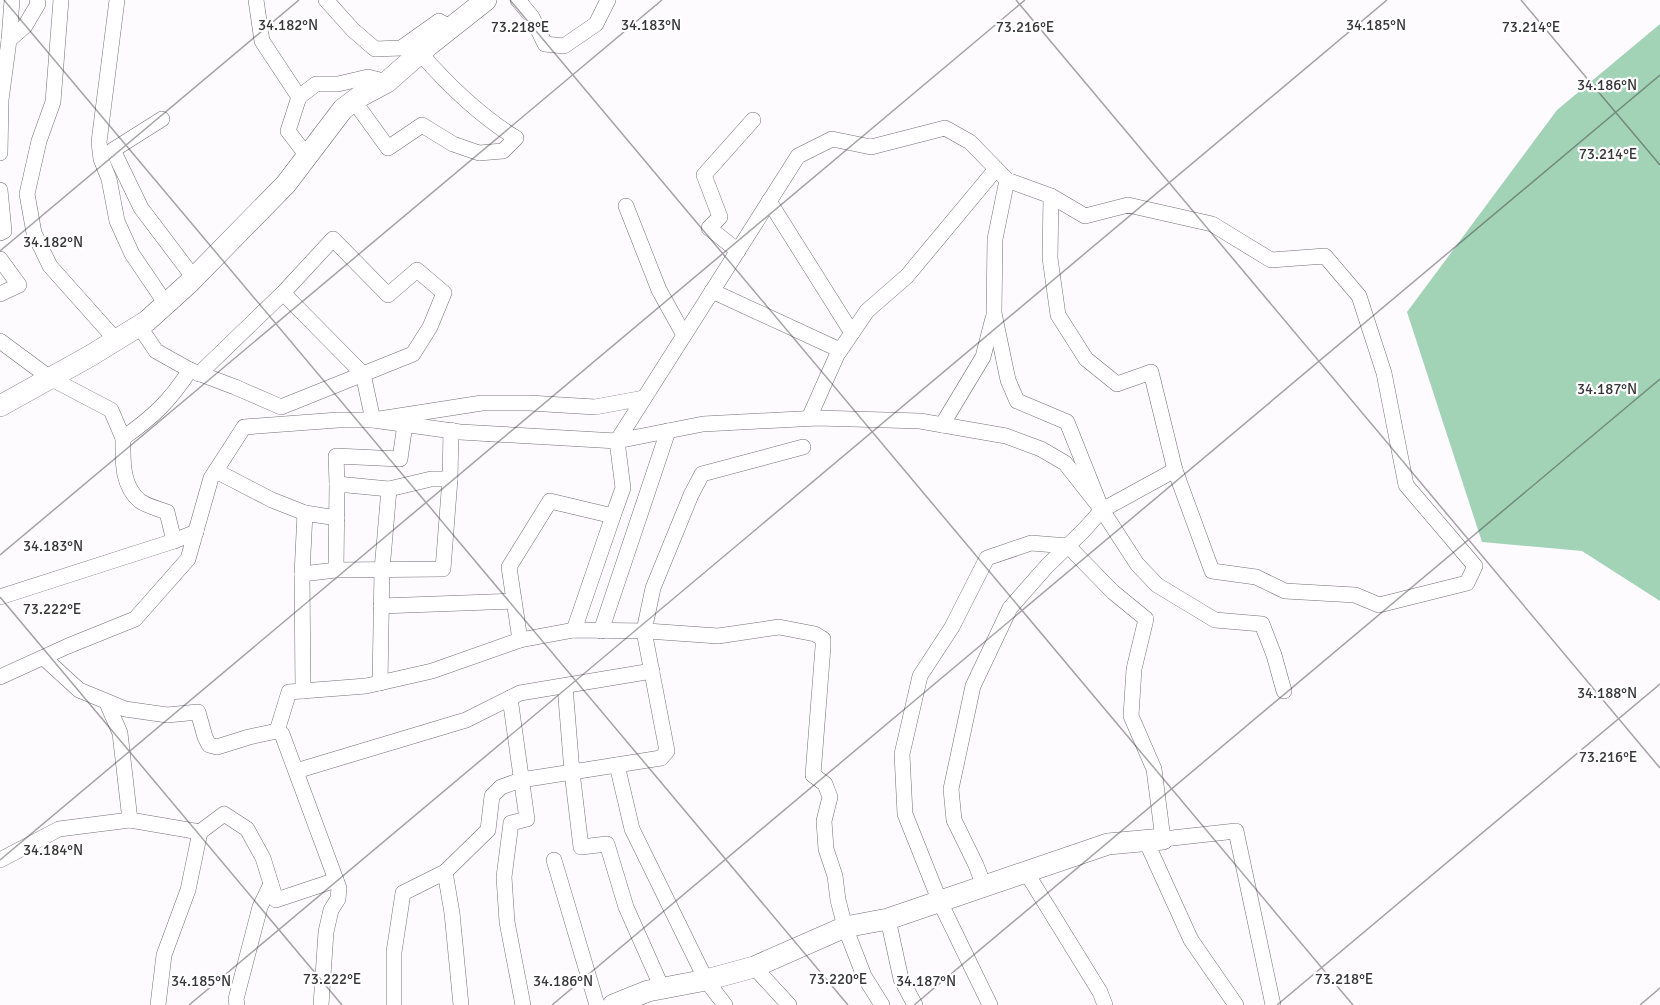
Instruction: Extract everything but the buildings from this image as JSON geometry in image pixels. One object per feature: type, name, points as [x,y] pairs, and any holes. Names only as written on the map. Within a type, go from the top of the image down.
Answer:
[{"type":"street","points":[[0,153],[1,100],[12,0]]},
{"type":"street","points":[[9,40],[25,26],[38,4],[37,0]]},
{"type":"street","points":[[61,0],[53,102],[39,141],[27,195],[30,214],[34,233],[50,266],[116,340]]},
{"type":"street","points":[[117,0],[99,142],[101,159],[109,179],[117,221],[132,254],[166,304]]},
{"type":"street","points":[[256,0],[262,41],[299,97]]},
{"type":"street","points":[[326,0],[352,30],[375,49],[401,48],[439,21],[451,28]]},
{"type":"street","points":[[0,406],[147,321],[194,278],[285,184],[343,109],[387,82],[486,0]]},
{"type":"street","points":[[518,0],[532,17],[546,44],[564,46],[596,24],[608,0]]},
{"type":"street","points":[[354,101],[388,148],[422,124],[453,144],[479,153],[502,151],[516,138],[493,124],[437,73],[420,53]]},
{"type":"street","points":[[307,156],[288,131],[299,97],[316,84],[338,84],[368,77],[387,82]]},
{"type":"street","points":[[162,119],[113,150],[141,208],[194,278]]},
{"type":"street","points":[[738,251],[709,228],[720,217],[704,175],[753,120]]},
{"type":"street","points":[[574,630],[623,488],[617,441],[798,156],[832,139],[871,147],[945,128],[970,142],[1001,175],[1051,196],[1085,216],[1128,205],[1212,224],[1271,260],[1325,255],[1359,296],[1384,373],[1406,485],[1475,566],[1467,583],[1379,605],[1355,595],[1285,591],[1256,577],[1212,571],[1175,470],[1151,372],[1117,384],[1086,358],[1058,315],[1050,258],[1051,196]]},
{"type":"street","points":[[1001,175],[995,239],[994,312],[1008,380],[1017,401],[1067,422],[1102,510]]},
{"type":"street","points":[[809,418],[840,350],[867,311],[908,276],[1001,175]]},
{"type":"street","points":[[0,190],[4,231],[0,233]]},
{"type":"street","points":[[769,201],[852,333]]},
{"type":"street","points":[[626,206],[659,290],[684,335]]},
{"type":"street","points":[[123,438],[149,420],[195,372],[283,292],[333,239],[388,295],[417,270],[444,293],[430,327],[413,354],[282,407],[195,372],[156,351],[140,326]]},
{"type":"street","points":[[0,259],[19,285],[0,294]]},
{"type":"street","points":[[712,291],[840,350]]},
{"type":"street","points":[[283,292],[363,374],[373,420]]},
{"type":"street","points":[[942,425],[983,357],[994,312]]},
{"type":"street","points":[[0,340],[50,378],[111,410],[123,438],[123,464],[128,486],[141,502],[167,512],[174,541]]},
{"type":"street","points":[[373,420],[482,403],[595,407],[644,398]]},
{"type":"street","points":[[0,677],[135,619],[188,560],[211,478],[244,427],[338,420],[373,420],[450,430],[617,441],[703,424],[809,418],[920,421],[1006,436],[1041,449],[1065,463],[1102,510],[1137,564],[1157,585],[1215,620],[1262,624],[1284,691]]},
{"type":"street","points":[[336,570],[336,456],[400,459],[405,424]]},
{"type":"street","points":[[302,574],[336,570],[443,569],[450,479],[450,430]]},
{"type":"street","points":[[601,631],[668,431]]},
{"type":"street","points":[[394,1005],[394,952],[403,893],[445,872],[488,830],[492,796],[501,787],[521,780],[661,758],[667,751],[644,631],[653,588],[691,495],[702,474],[803,447]]},
{"type":"street","points":[[984,886],[954,820],[951,789],[973,686],[1010,608],[1047,566],[1102,510],[1175,470]]},
{"type":"street","points":[[216,471],[272,500],[305,513],[337,518]]},
{"type":"street","points":[[337,484],[389,489],[431,479],[450,479]]},
{"type":"street","points":[[380,683],[382,570],[389,489]]},
{"type":"street","points":[[520,640],[509,567],[550,501],[613,516]]},
{"type":"street","points":[[303,691],[302,574],[305,513]]},
{"type":"street","points":[[0,597],[196,532]]},
{"type":"street","points":[[990,1005],[940,902],[905,814],[902,753],[920,676],[952,627],[987,558],[1031,543],[1068,546],[1113,592],[1146,619],[1134,669],[1131,716],[1154,769],[1154,840],[1191,940],[1236,1005]]},
{"type":"street","points":[[381,606],[514,601]]},
{"type":"street","points":[[277,731],[289,692],[380,683],[432,671],[520,640],[574,630],[644,631],[718,636],[778,627],[815,634],[823,639],[823,647],[813,775],[825,784],[830,797],[824,821],[826,849],[835,876],[845,927],[864,976],[882,1005]]},
{"type":"street","points":[[44,658],[79,690],[107,703],[125,709],[167,715],[198,712],[209,745],[217,747],[249,736],[277,731],[282,734],[339,888],[338,898],[331,910],[326,932],[321,1005]]},
{"type":"street","points":[[296,771],[466,720],[520,693],[652,671]]},
{"type":"street","points":[[565,686],[581,847],[607,844],[654,995]]},
{"type":"street","points":[[510,698],[527,819],[511,823],[504,877],[507,922],[524,1005]]},
{"type":"street","points":[[107,703],[120,733],[130,820]]},
{"type":"street","points":[[617,765],[632,830],[706,980],[725,1005]]},
{"type":"street","points":[[158,1005],[164,955],[188,890],[200,832],[224,814],[248,829],[263,858],[276,900],[336,880]]},
{"type":"street","points":[[0,860],[59,829],[130,820],[200,832]]},
{"type":"street","points":[[613,1005],[754,967],[845,927],[888,919],[1108,844],[1236,831],[1273,1005]]},
{"type":"street","points":[[554,860],[597,1005]]},
{"type":"street","points":[[445,872],[452,913],[461,1005]]},
{"type":"street","points":[[1026,872],[1100,993],[1105,1005]]},
{"type":"street","points":[[237,1005],[236,999],[260,907],[271,884]]},
{"type":"street","points":[[888,919],[901,979],[915,1005]]},
{"type":"street","points":[[754,967],[789,1005]]},
{"type":"green space","points":[[1660,24],[1660,601],[1582,551],[1482,542],[1407,312],[1557,110]]}]
